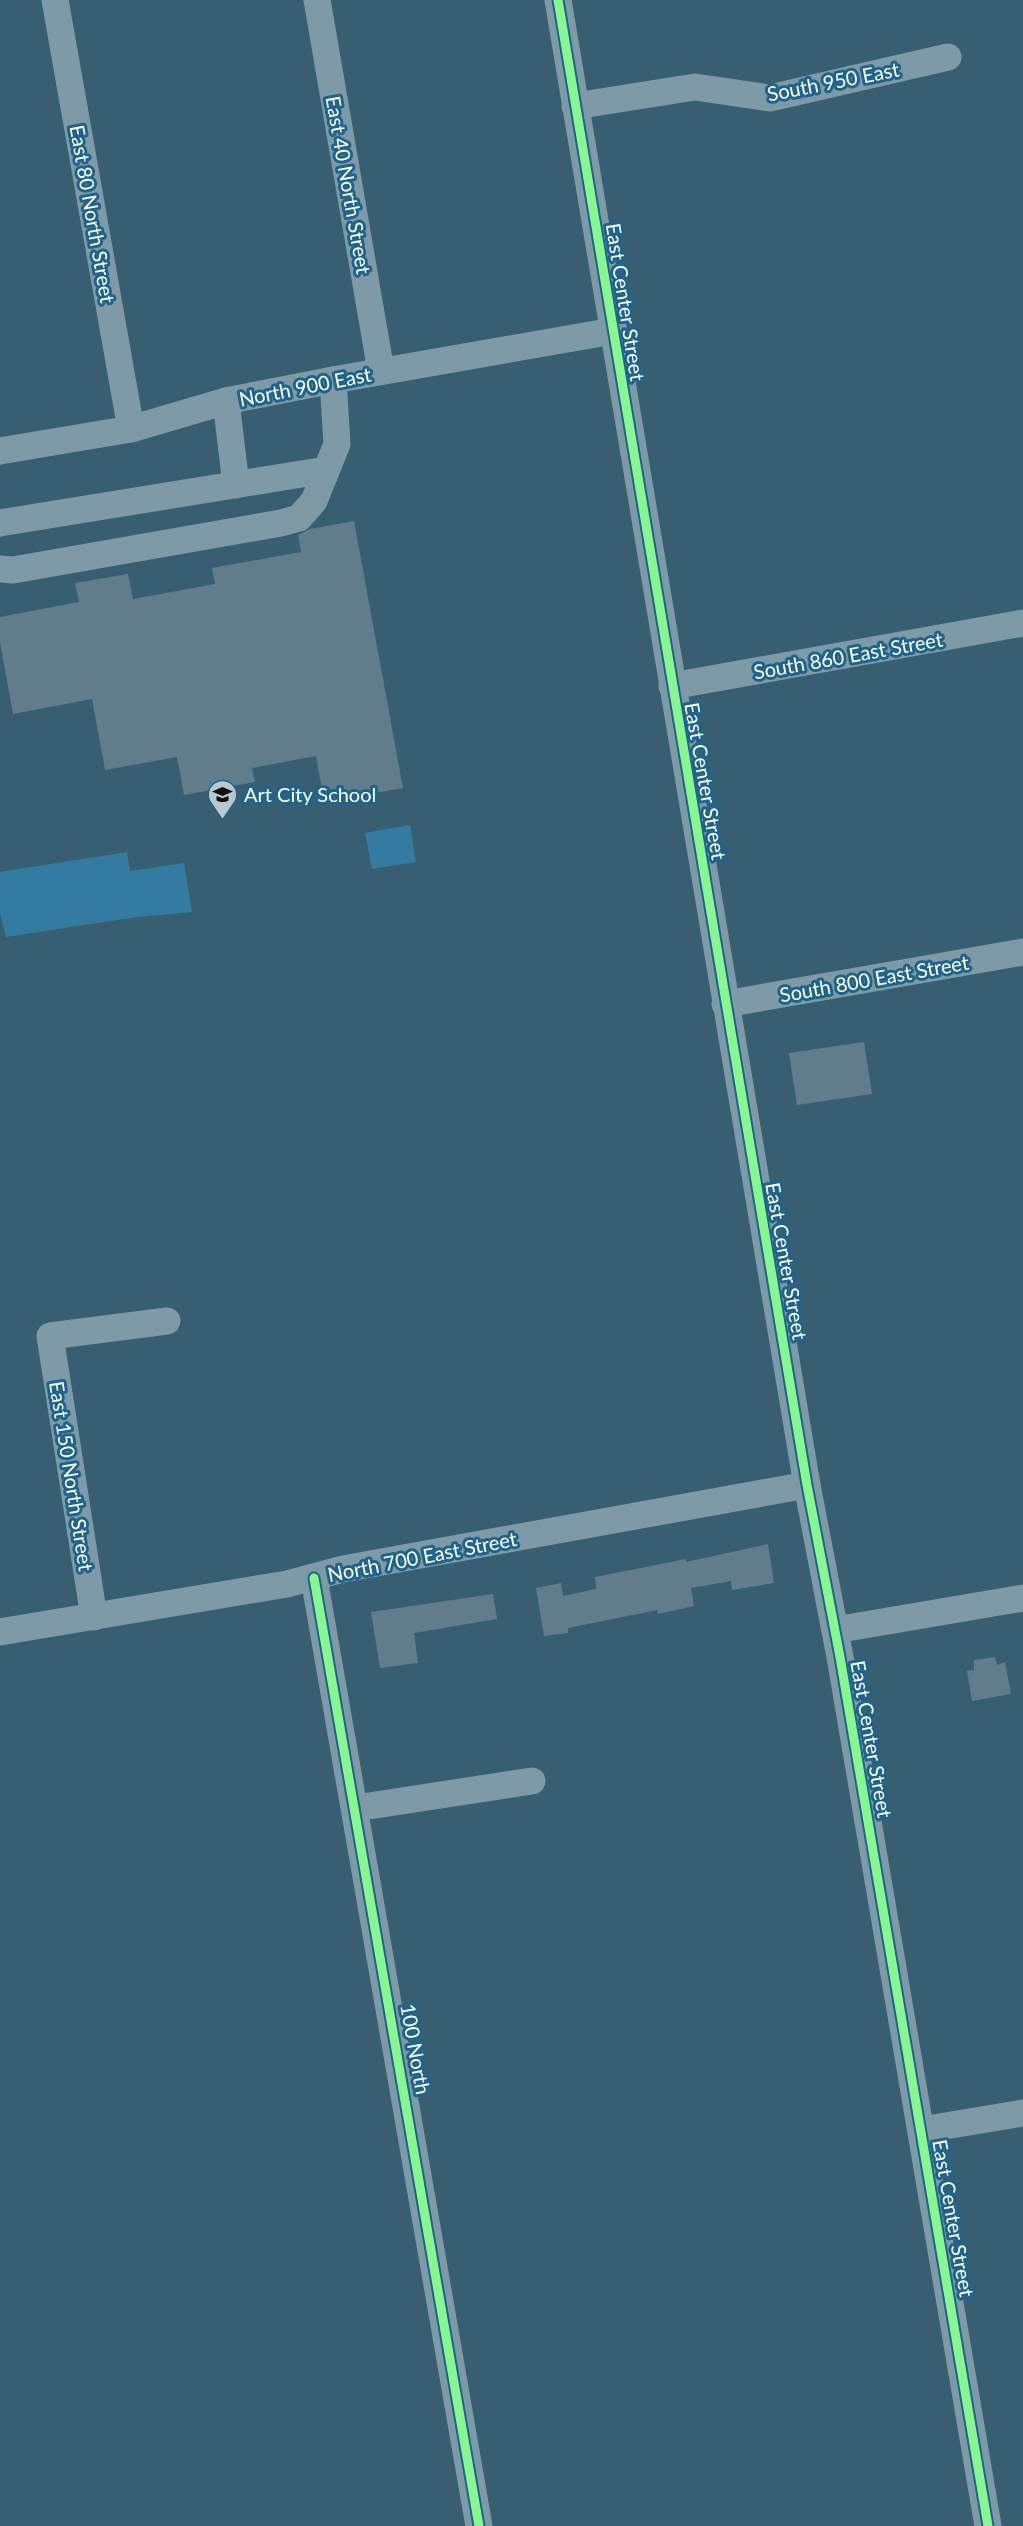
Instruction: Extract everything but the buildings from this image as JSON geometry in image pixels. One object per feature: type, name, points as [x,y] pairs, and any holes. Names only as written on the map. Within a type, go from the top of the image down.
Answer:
[{"type":"street","name":"East 80 North Street","points":[[55,0],[131,429]]},
{"type":"street","name":"East 40 North Street","points":[[317,0],[381,371]]},
{"type":"street","name":"East Center Street","points":[[558,0],[725,1004],[807,1485],[835,1630],[988,2526]]},
{"type":"street","name":"South 950 East","points":[[576,106],[695,87],[770,98],[948,57]]},
{"type":"street","name":"North 900 East","points":[[0,451],[131,429],[226,401],[333,380],[613,331]]},
{"type":"street","points":[[0,569],[14,570],[299,518],[314,501],[337,444],[333,380]]},
{"type":"street","points":[[226,401],[236,485]]},
{"type":"street","points":[[0,523],[326,470]]},
{"type":"street","name":"South 860 East Street","points":[[672,686],[1023,623]]},
{"type":"street","name":"South 800 East Street","points":[[725,1004],[1023,952]]},
{"type":"street","name":"East 150 North Street","points":[[94,1617],[51,1336],[167,1321]]},
{"type":"street","name":"North 700 East Street","points":[[0,1632],[314,1578],[343,1569],[807,1485]]},
{"type":"street","name":"100 North","points":[[314,1578],[356,1808],[479,2526]]},
{"type":"street","points":[[835,1630],[1023,1598]]},
{"type":"street","points":[[356,1808],[532,1781]]},
{"type":"street","points":[[921,2130],[1023,2113]]},
{"type":"shaded area","points":[[410,825],[416,862],[372,869],[365,833]]},
{"type":"shaded area","points":[[127,852],[130,871],[184,863],[192,912],[137,917],[6,937],[0,912],[0,872]]},
{"type":"cycle path","points":[[558,0],[807,1485],[840,1657],[988,2526]]},
{"type":"cycle path","points":[[314,1578],[479,2526]]},
{"type":"place","name":"Art City School","points":[[223,820]]}]
